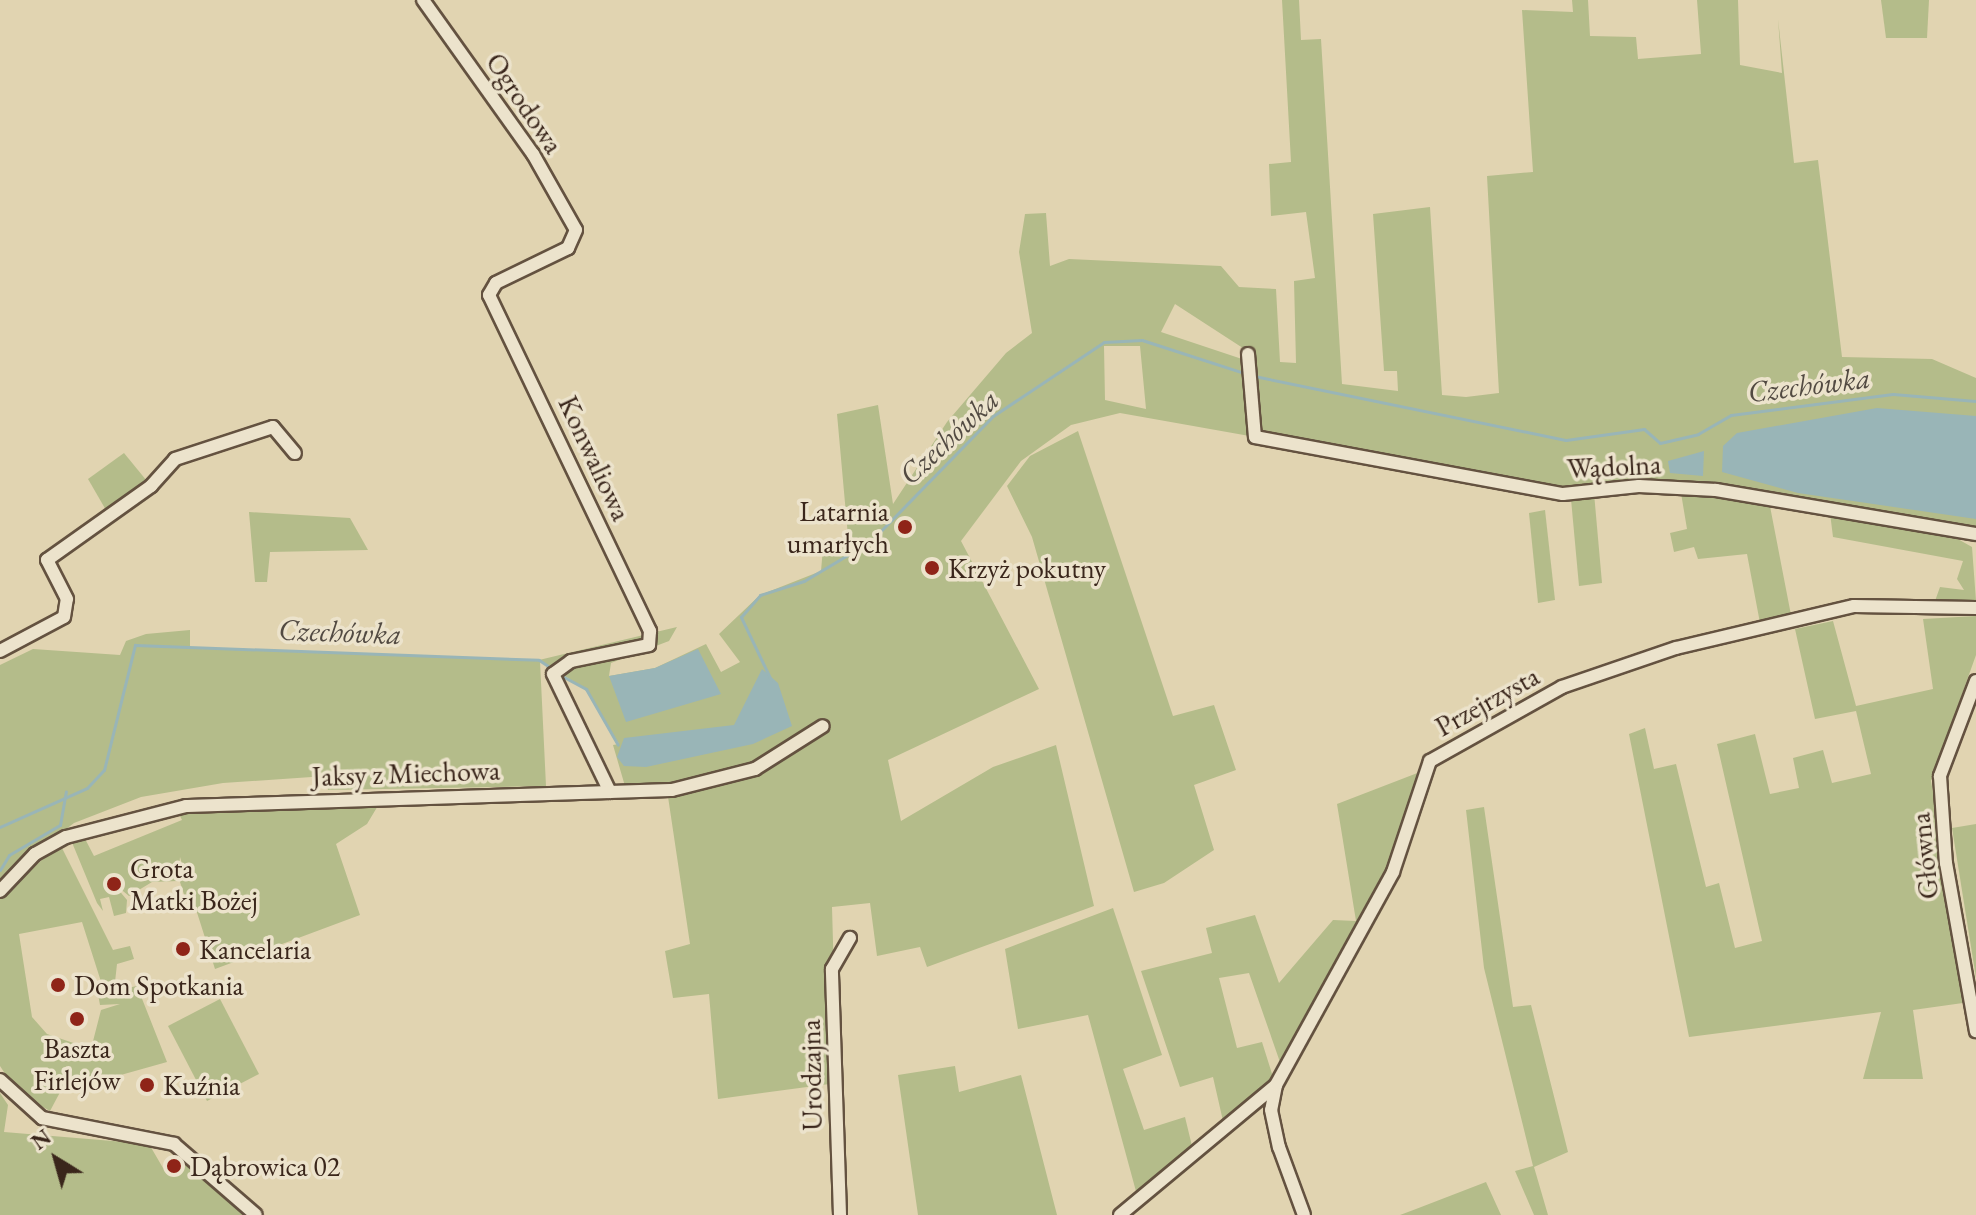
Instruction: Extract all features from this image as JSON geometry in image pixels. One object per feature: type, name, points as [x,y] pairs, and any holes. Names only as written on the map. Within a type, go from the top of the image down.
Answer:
[{"type":"street","name":"Ogrodowa","points":[[423,0],[533,154],[576,237],[568,248],[496,283],[489,295]]},
{"type":"street","name":"Konwaliowa","points":[[489,295],[650,631],[649,645],[561,665],[553,680],[610,792]]},
{"type":"street","name":"Wądolna","points":[[1249,360],[1255,437],[1519,488],[1716,490],[1976,534]]},
{"type":"street","points":[[0,651],[64,617],[67,599],[47,560],[151,486],[175,459],[273,427],[295,453]]},
{"type":"street","name":"Przejrzysta","points":[[1120,1215],[1276,1085],[1393,872],[1430,761],[1562,687],[1676,648],[1854,606],[1976,608]]},
{"type":"street","name":"Główna","points":[[1976,681],[1940,776],[1946,863],[1976,1031]]},
{"type":"street","name":"Jaksy z Miechowa","points":[[0,891],[35,854],[66,837],[186,806],[610,792],[722,782],[823,726]]},
{"type":"street","name":"Urodzajna","points":[[840,1215],[832,969],[850,938]]},
{"type":"street","points":[[0,1080],[42,1118],[174,1144],[256,1215]]},
{"type":"street","points":[[1276,1085],[1271,1110],[1279,1147],[1304,1215]]},
{"type":"green space","points":[[1282,0],[1299,0],[1301,40],[1321,39],[1342,384],[1398,391],[1397,371],[1384,371],[1373,214],[1430,207],[1442,395],[1466,397],[1499,393],[1487,176],[1533,172],[1522,10],[1573,12],[1572,0],[1588,0],[1590,36],[1636,37],[1638,59],[1701,54],[1697,0],[1738,0],[1740,65],[1782,73],[1778,19],[1794,163],[1818,160],[1842,357],[1932,359],[1976,378],[1976,529],[1710,484],[1559,491],[1120,413],[1071,425],[1021,461],[961,541],[1039,689],[888,760],[901,821],[993,767],[1056,745],[1094,906],[927,967],[920,947],[877,956],[870,903],[832,907],[837,1083],[718,1099],[709,994],[673,998],[665,951],[690,944],[667,790],[627,793],[613,745],[619,744],[586,689],[540,661],[546,786],[328,790],[326,776],[223,783],[141,797],[74,823],[0,880],[0,665],[33,649],[120,655],[126,641],[146,634],[190,630],[190,647],[539,660],[677,627],[669,641],[611,663],[609,676],[655,668],[706,644],[721,672],[740,662],[719,634],[760,595],[821,571],[823,548],[848,536],[837,414],[878,405],[893,504],[947,422],[1006,353],[1032,333],[1019,252],[1025,214],[1046,213],[1050,266],[1069,259],[1221,266],[1239,287],[1276,289],[1280,362],[1296,363],[1294,281],[1315,278],[1306,212],[1271,216],[1269,164],[1291,162]],"holes":[[[1175,304],[1249,352],[1251,362],[1161,332]],[[1104,346],[1140,346],[1146,409],[1105,400]]]},
{"type":"green space","points":[[1881,0],[1929,0],[1927,38],[1886,38]]},
{"type":"green space","points":[[1078,431],[1173,716],[1214,705],[1236,770],[1194,785],[1214,850],[1164,883],[1134,892],[1032,537],[1007,486],[1030,456]]},
{"type":"green space","points":[[124,453],[151,486],[110,517],[88,479]]},
{"type":"green space","points":[[1680,487],[1769,501],[1791,615],[1760,623],[1747,554],[1698,559],[1694,547],[1674,552],[1670,533],[1687,529]]},
{"type":"green space","points":[[1594,493],[1602,583],[1579,586],[1571,499]]},
{"type":"green space","points":[[1545,510],[1555,600],[1538,603],[1529,513]]},
{"type":"green space","points":[[249,512],[350,518],[368,550],[270,552],[267,582],[255,582]]},
{"type":"green space","points":[[1830,513],[1933,525],[1972,547],[1976,601],[1935,601],[1940,587],[1964,590],[1957,579],[1963,561],[1833,537]]},
{"type":"green space","points":[[1976,616],[1976,655],[1931,781],[1970,1002],[1913,1010],[1923,1079],[1863,1079],[1881,1012],[1689,1037],[1629,734],[1645,728],[1654,769],[1676,764],[1706,887],[1719,883],[1735,948],[1762,941],[1717,744],[1755,734],[1770,794],[1799,788],[1793,758],[1823,750],[1832,783],[1871,774],[1856,711],[1815,719],[1795,629],[1833,621],[1856,706],[1933,689],[1923,619]]},
{"type":"green space","points":[[1420,772],[1388,873],[1281,1065],[1249,973],[1219,978],[1237,1048],[1262,1042],[1273,1077],[1223,1121],[1213,1077],[1180,1087],[1141,971],[1212,953],[1206,928],[1255,915],[1279,983],[1333,920],[1356,921],[1337,804]]},
{"type":"green space","points":[[379,804],[367,824],[336,844],[360,915],[215,969],[193,900],[190,913],[180,882],[185,874],[180,857],[178,881],[152,882],[129,896],[112,882],[127,900],[126,913],[114,916],[109,897],[100,899],[103,911],[97,903],[71,840],[83,835],[94,856],[182,820],[178,812]]},
{"type":"green space","points":[[1484,807],[1513,1007],[1531,1005],[1568,1152],[1534,1167],[1548,1215],[1534,1215],[1515,1171],[1533,1166],[1484,968],[1466,810]]},
{"type":"green space","points":[[1976,824],[1976,978],[1952,828]]},
{"type":"green space","points":[[60,844],[113,950],[130,946],[134,959],[117,964],[115,982],[103,988],[82,922],[19,934],[32,1017],[47,1034],[91,1049],[101,1010],[120,1004],[100,1005],[98,994],[137,986],[167,1062],[78,1087],[66,1081],[50,1111],[18,1093],[0,1066],[0,897]]},
{"type":"green space","points":[[1113,908],[1162,1055],[1123,1069],[1144,1130],[1185,1117],[1192,1146],[1137,1195],[1088,1015],[1018,1029],[1005,949]]},
{"type":"green space","points":[[220,999],[259,1074],[207,1101],[168,1026]]},
{"type":"green space","points":[[955,1066],[959,1092],[1021,1075],[1057,1215],[918,1215],[898,1075]]},
{"type":"green space","points":[[0,1093],[8,1105],[4,1132],[149,1144],[163,1168],[191,1165],[251,1215],[0,1215]]},
{"type":"green space","points":[[1486,1182],[1501,1215],[1400,1215],[1416,1209]]},
{"type":"water","points":[[1877,408],[1976,416],[1976,519],[1798,493],[1722,472],[1723,446],[1737,433]]},
{"type":"water","points":[[1704,451],[1703,476],[1670,473],[1668,461]]},
{"type":"water","points":[[698,649],[721,694],[626,722],[609,676],[655,668]]},
{"type":"water","points":[[762,669],[778,683],[792,726],[753,744],[646,767],[624,766],[617,757],[624,738],[734,725]]},
{"type":"waterway","name":"Czechówka","points":[[771,680],[741,617],[760,595],[804,581],[871,541],[993,416],[1104,342],[1142,340],[1247,374]]},
{"type":"waterway","name":"Czechówka","points":[[1254,376],[1566,440],[1644,429],[1660,443],[1698,434],[1731,415],[1893,394],[1976,401]]},
{"type":"waterway","name":"Czechówka","points":[[0,827],[87,788],[104,770],[135,645],[539,660],[554,670]]},
{"type":"waterway","name":"Czechówka","points":[[560,675],[586,689],[618,745]]},
{"type":"waterway","points":[[0,870],[9,855],[60,825],[66,792]]},
{"type":"place","name":"Latarnia umarłych","points":[[905,527]]},
{"type":"place","name":"Krzyż pokutny","points":[[932,568]]},
{"type":"place","name":"Grota Matki Bożej","points":[[114,884]]},
{"type":"place","name":"Kancelaria","points":[[183,949]]},
{"type":"place","name":"Dom Spotkania","points":[[58,985]]},
{"type":"place","name":"Baszta Firlejów","points":[[77,1019]]},
{"type":"place","name":"Kuźnia","points":[[147,1085]]},
{"type":"place","name":"Dąbrowica 02","points":[[174,1166]]}]
